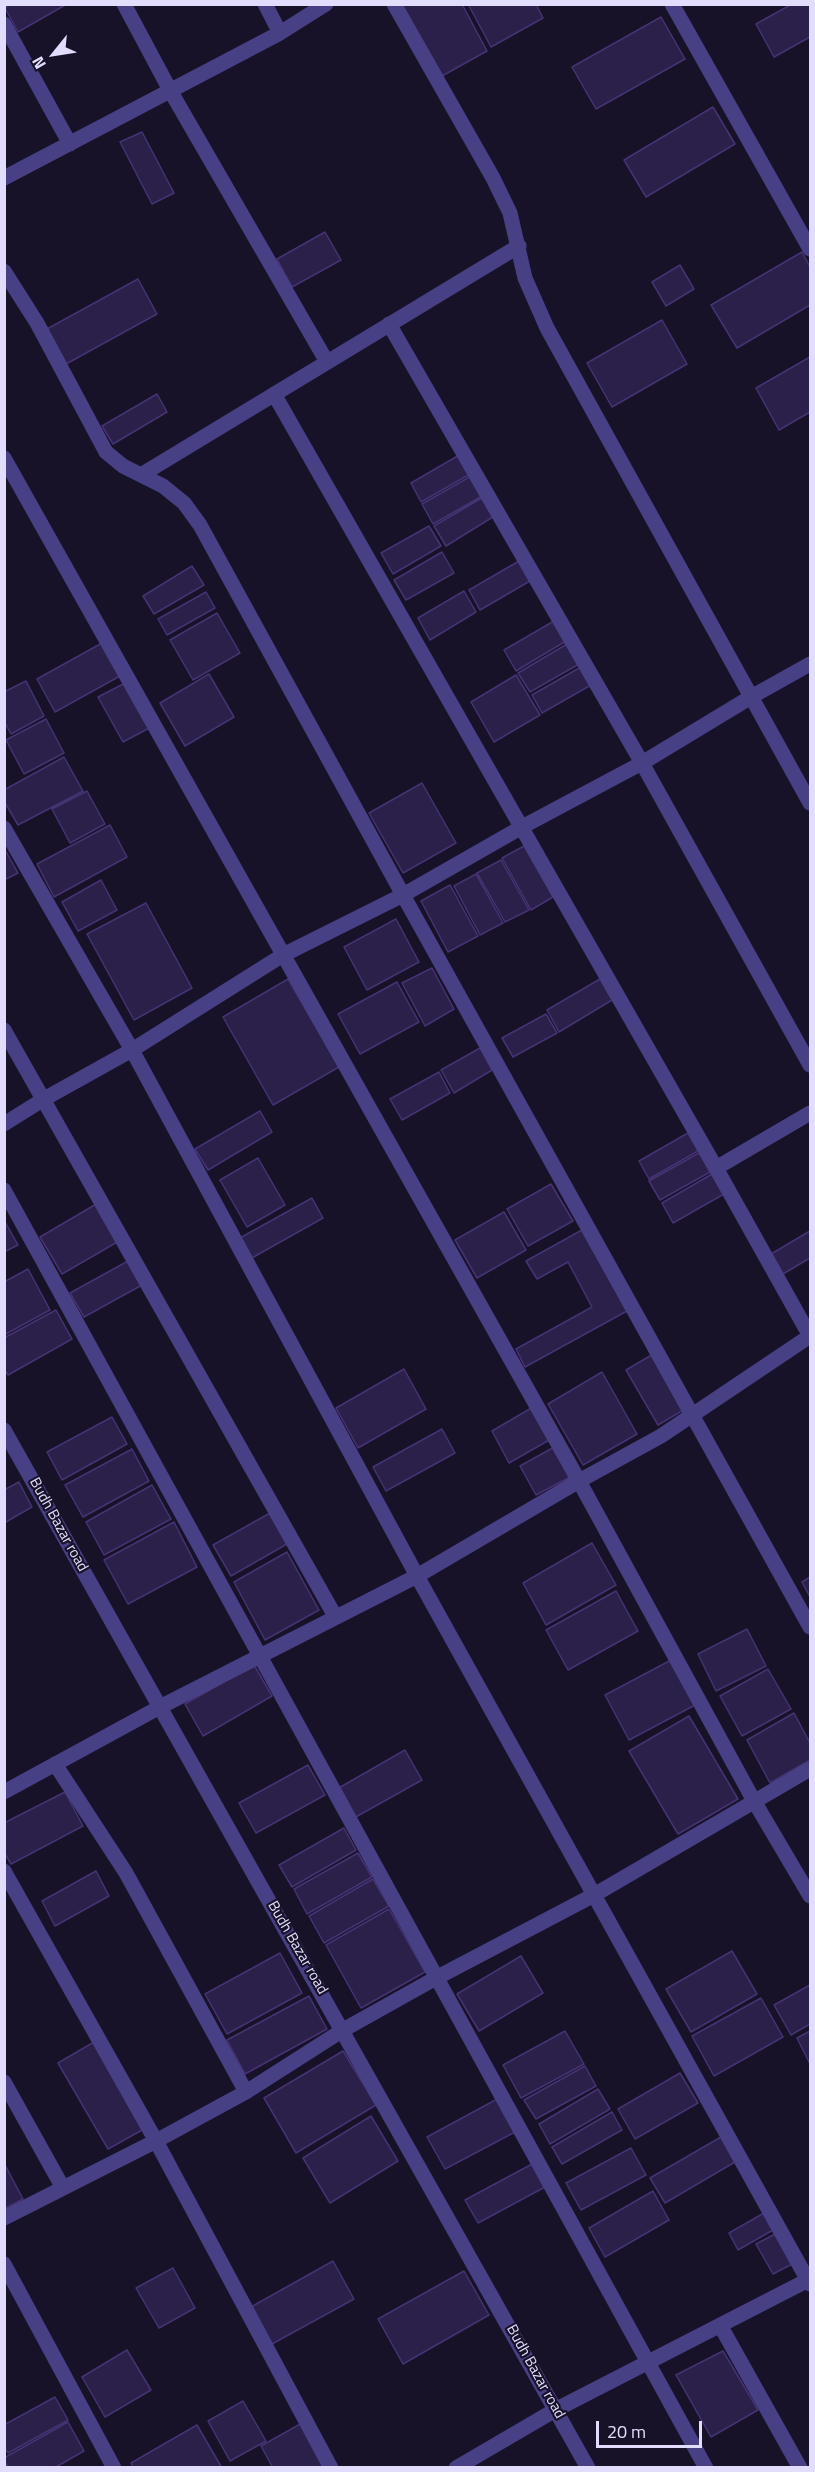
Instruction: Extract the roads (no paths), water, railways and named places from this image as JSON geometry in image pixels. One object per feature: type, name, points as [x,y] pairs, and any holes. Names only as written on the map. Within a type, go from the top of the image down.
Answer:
[{"type":"street","points":[[124,4],[171,92],[327,362]]},
{"type":"street","points":[[265,4],[280,33]]},
{"type":"street","points":[[4,178],[171,92],[280,33],[326,4]]},
{"type":"street","points":[[394,4],[493,178],[510,213],[525,278],[547,328],[810,803]]},
{"type":"street","points":[[672,4],[810,249]]},
{"type":"street","points":[[4,24],[70,144]]},
{"type":"street","points":[[141,475],[519,246]]},
{"type":"street","points":[[4,271],[37,323],[106,452],[123,466],[163,486],[184,503],[200,525],[810,1627]]},
{"type":"street","points":[[389,324],[642,763],[810,1065]]},
{"type":"street","points":[[4,1792],[160,1707],[417,1576],[661,1436],[810,1336],[717,1167],[274,394]]},
{"type":"street","points":[[4,458],[579,1481],[754,1801],[810,1896]]},
{"type":"street","points":[[4,1124],[132,1050],[283,956],[403,895],[522,827],[642,763],[810,664]]},
{"type":"street","points":[[4,828],[132,1050],[417,1576],[810,2281],[557,2409],[456,2468]]},
{"type":"street","points":[[4,1030],[335,1616]]},
{"type":"street","points":[[717,1167],[810,1113]]},
{"type":"street","points":[[4,1190],[706,2468]]},
{"type":"street","name":"Budh Bazar road","points":[[4,1430],[557,2409],[588,2468]]},
{"type":"street","points":[[55,1764],[126,1873],[246,2092]]},
{"type":"street","points":[[4,2218],[156,2141],[246,2092],[343,2030],[594,1895],[810,1769]]},
{"type":"street","points":[[4,1871],[156,2141],[331,2468]]},
{"type":"street","points":[[4,2082],[63,2188]]},
{"type":"street","points":[[4,2264],[114,2468]]},
{"type":"street","points":[[720,2325],[800,2468]]}]
